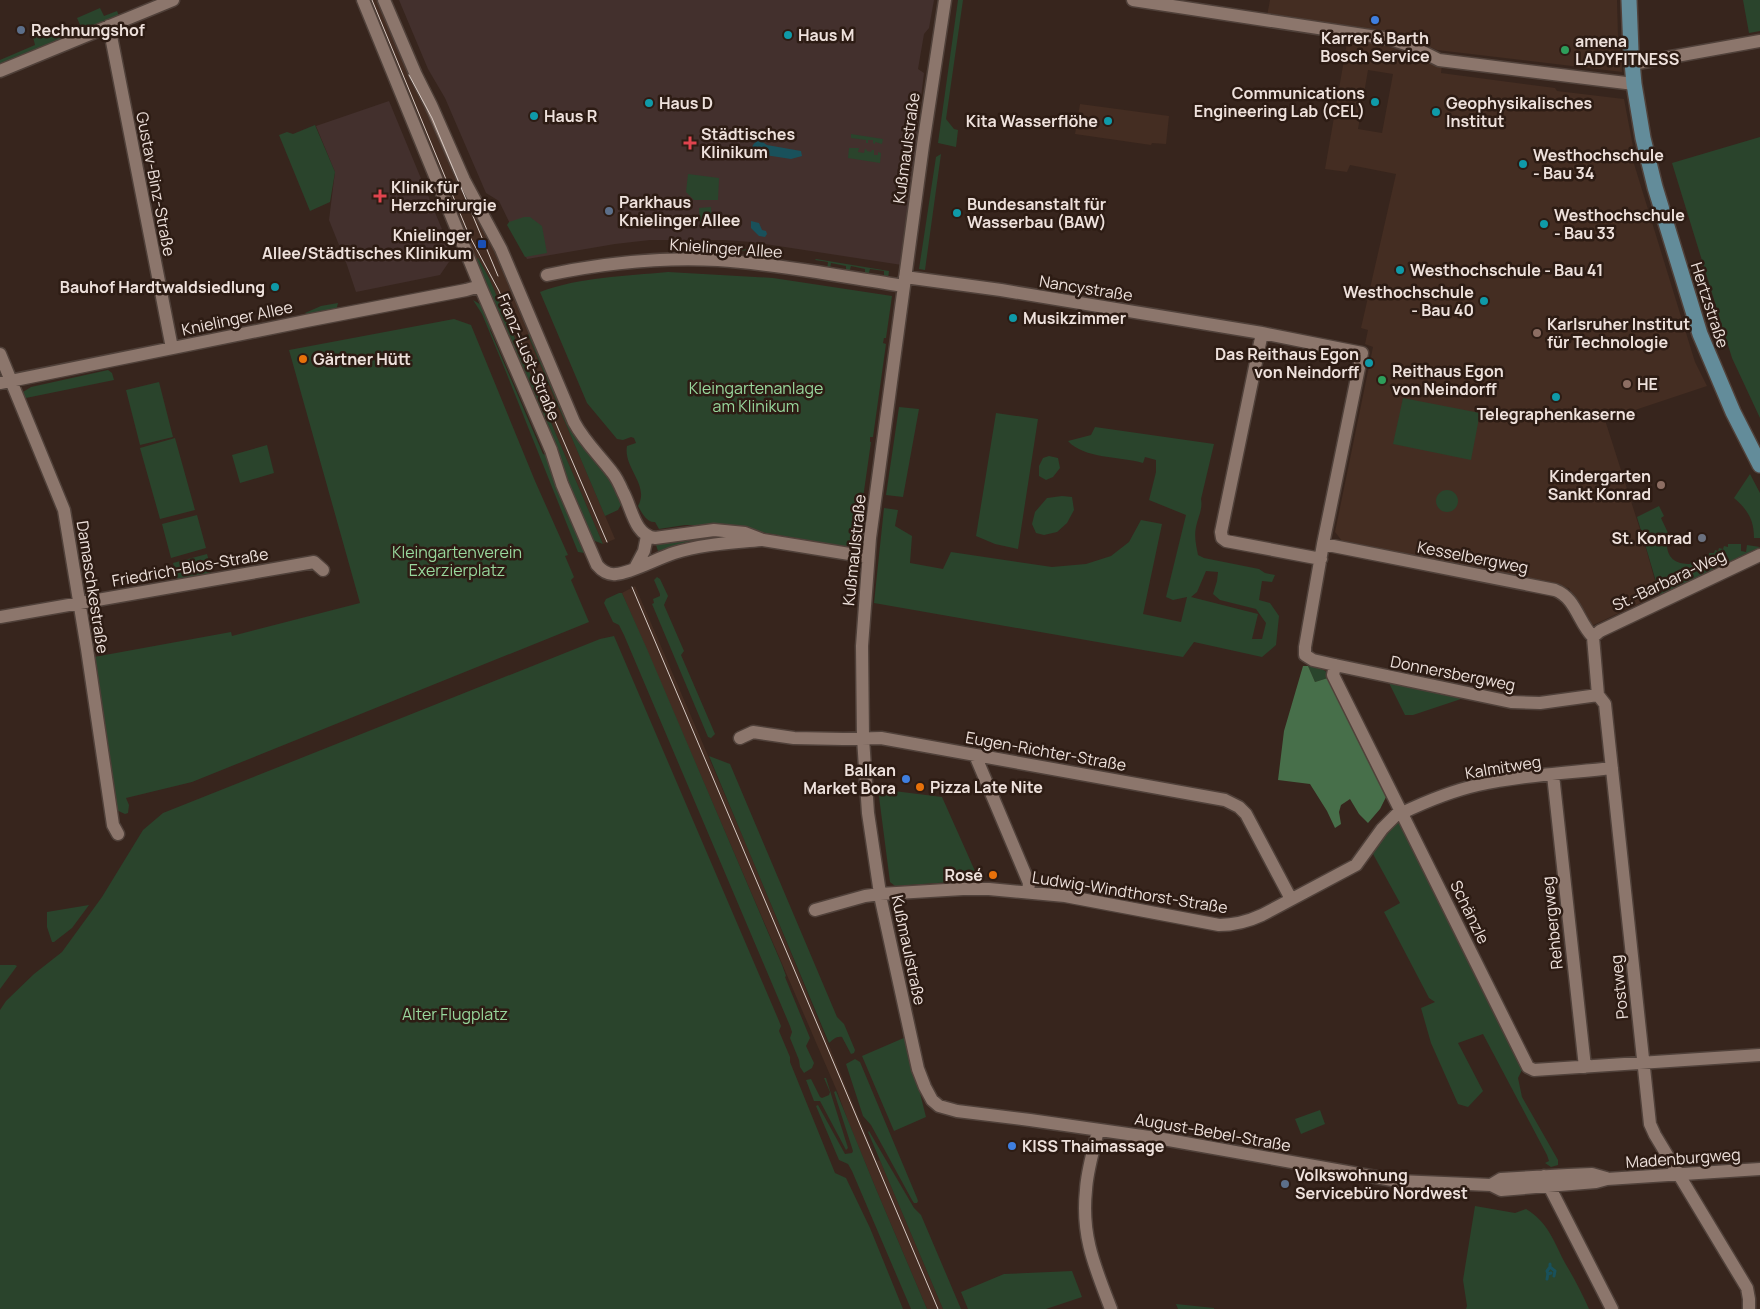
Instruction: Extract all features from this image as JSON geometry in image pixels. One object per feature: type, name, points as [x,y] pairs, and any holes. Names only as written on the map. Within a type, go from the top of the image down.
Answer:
[{"type":"main road","name":"Hertzstraße","points":[[1629,0],[1634,84],[1651,170],[1694,316],[1725,394],[1760,465]]},
{"type":"street","points":[[0,71],[172,0]]},
{"type":"street","name":"Franz-Lust-Straße","points":[[363,0],[480,286],[551,450],[562,484],[599,568],[610,574],[624,573],[685,550],[720,542],[764,540],[868,557]]},
{"type":"street","name":"Franz-Lust-Straße","points":[[384,0],[464,180],[501,249],[574,422],[588,444],[613,472],[641,531],[647,536],[660,537],[714,530],[745,532],[764,540]]},
{"type":"street","name":"Kußmaulstraße","points":[[932,1100],[918,1069],[880,894],[867,805],[863,738],[862,646],[868,557],[922,145],[945,0]]},
{"type":"street","points":[[1133,0],[1390,39],[1409,45],[1439,60],[1634,84]]},
{"type":"street","name":"Gustav-Binz-Straße","points":[[109,26],[172,348]]},
{"type":"street","points":[[1632,64],[1760,40]]},
{"type":"street","name":"Knielinger Allee","points":[[547,275],[642,261],[686,259],[718,260],[775,266],[904,282]]},
{"type":"street","name":"Nancystraße","points":[[904,282],[1001,290],[1262,334],[1362,353],[1323,544],[1305,655]]},
{"type":"street","name":"Knielinger Allee","points":[[6,382],[480,286]]},
{"type":"street","points":[[1262,334],[1225,514],[1222,538],[1226,541],[1321,559]]},
{"type":"street","name":"Damaschkestraße","points":[[0,354],[6,382],[18,402],[64,510],[113,825],[118,834]]},
{"type":"street","points":[[635,568],[644,551],[647,536]]},
{"type":"street","name":"Kesselbergweg","points":[[1323,544],[1555,590],[1570,600],[1586,630],[1593,637]]},
{"type":"street","name":"St.-Barbara-Weg","points":[[1593,637],[1600,630],[1760,555]]},
{"type":"street","name":"Friedrich-Blos-Straße","points":[[0,617],[314,562],[323,570]]},
{"type":"street","name":"Postweg","points":[[1593,637],[1598,695],[1605,704],[1649,1121],[1652,1130],[1747,1288],[1750,1299],[1749,1309]]},
{"type":"street","name":"Donnersbergweg","points":[[1305,655],[1313,660],[1511,702],[1540,703],[1598,695]]},
{"type":"street","name":"Schänzle","points":[[1335,665],[1333,675],[1528,1067],[1534,1070],[1760,1055]]},
{"type":"street","name":"Eugen-Richter-Straße","points":[[740,738],[753,732],[794,738],[881,738],[897,740],[1229,801],[1240,807],[1248,818],[1291,899]]},
{"type":"street","points":[[975,755],[1028,882],[1028,892]]},
{"type":"street","name":"Kalmitweg","points":[[1402,811],[1477,785],[1612,768]]},
{"type":"street","name":"Rehbergweg","points":[[1553,775],[1584,1067]]},
{"type":"street","name":"Ludwig-Windthorst-Straße","points":[[815,910],[880,894],[964,889],[1028,892],[1084,899],[1227,925],[1251,920],[1356,865],[1382,829],[1402,811]]},
{"type":"street","name":"August-Bebel-Straße","points":[[932,1100],[939,1106],[957,1111],[998,1115],[1163,1139],[1398,1181],[1491,1186],[1501,1190],[1546,1181]]},
{"type":"street","points":[[1098,1130],[1086,1188],[1084,1211],[1086,1235],[1091,1254],[1111,1309]]},
{"type":"street","name":"Madenburgweg","points":[[1546,1181],[1596,1182],[1607,1179],[1760,1169]]},
{"type":"street","points":[[1546,1181],[1612,1309]]},
{"type":"shaded area","points":[[368,0],[380,0],[497,250],[494,251],[530,334],[528,335],[615,539],[603,544],[489,278],[478,259],[476,260],[421,133],[424,131]]},
{"type":"shaded area","name":"Städtisches Klinikum","points":[[399,0],[934,0],[929,28],[924,34],[918,69],[924,73],[902,265],[752,242],[723,240],[650,240],[527,259],[499,201],[486,193],[445,98],[428,69]]},
{"type":"shaded area","points":[[1270,0],[1617,0],[1618,38],[1621,39],[1622,72],[1437,50],[1411,39],[1267,16]]},
{"type":"shaded area","name":"Karlsruher Institut für Technologie","points":[[1348,37],[1392,44],[1442,65],[1441,73],[1555,88],[1557,91],[1624,99],[1634,152],[1631,154],[1695,362],[1707,386],[1605,420],[1657,588],[1643,596],[1645,601],[1589,627],[1569,588],[1342,541],[1335,532],[1373,347],[1365,344],[1368,330],[1361,328],[1396,174],[1350,165],[1347,172],[1325,169]],"holes":[[[1368,70],[1393,74],[1382,133],[1358,129]]]},
{"type":"shaded area","name":"Klinik für Herzchirurgie","points":[[389,101],[453,256],[440,275],[356,292],[329,220],[335,172],[316,126]]},
{"type":"shaded area","points":[[1080,104],[1169,116],[1166,144],[1152,143],[1151,145],[1075,134]]},
{"type":"shaded area","points":[[635,586],[746,844],[877,1161],[880,1160],[943,1309],[927,1309],[837,1091],[622,593]]},
{"type":"green space","points":[[958,0],[963,0],[946,119],[954,129],[958,130],[956,147],[938,143]]},
{"type":"green space","points":[[1743,0],[1760,0],[1760,31],[1749,33]]},
{"type":"green space","points":[[100,8],[104,16],[117,11],[119,16],[0,65],[0,60],[35,45],[33,37],[54,28],[58,36],[81,27],[77,18]]},
{"type":"green space","points":[[315,125],[335,172],[330,202],[310,211],[279,135],[287,132],[293,134]]},
{"type":"green space","points":[[851,134],[883,139],[882,144],[875,142],[875,144],[873,140],[868,140],[868,143],[866,143],[866,140],[851,138]]},
{"type":"green space","points":[[1760,137],[1760,418],[1732,358],[1672,163]]},
{"type":"green space","points":[[849,148],[859,148],[858,152],[864,153],[865,149],[871,152],[874,150],[874,155],[878,155],[878,152],[881,153],[880,163],[848,158]]},
{"type":"green space","points":[[941,154],[925,270],[919,269],[936,157]]},
{"type":"green space","points":[[688,174],[719,178],[718,200],[694,200],[686,192]]},
{"type":"green space","points":[[711,207],[712,223],[709,223],[709,225],[700,224],[699,208]]},
{"type":"green space","points":[[530,217],[542,226],[547,253],[525,257],[507,225],[509,222]]},
{"type":"green space","points":[[721,247],[774,252],[773,260],[770,260],[771,253],[755,251],[754,258],[750,258],[751,251],[736,250],[735,256],[727,255]]},
{"type":"green space","points":[[497,250],[557,377],[623,501],[618,510],[605,516],[528,335],[530,333],[494,251]]},
{"type":"green space","points":[[478,258],[489,278],[603,544],[595,541],[590,536],[516,355],[475,262]]},
{"type":"green space","points":[[816,259],[889,271],[888,279],[884,278],[884,271],[870,269],[868,276],[865,275],[865,269],[851,266],[849,273],[846,272],[846,266],[831,263],[830,269],[827,269],[828,262]]},
{"type":"green space","name":"Kleingartenanlage am Klinikum","points":[[668,272],[773,278],[892,296],[886,338],[884,338],[883,343],[886,344],[873,437],[870,437],[871,442],[858,533],[855,536],[858,537],[854,548],[719,525],[685,525],[659,529],[655,522],[647,519],[643,514],[638,506],[641,491],[627,454],[627,446],[636,443],[634,438],[617,439],[587,403],[540,292],[587,280]]},
{"type":"green space","points":[[473,300],[483,306],[494,326],[490,330],[543,454],[546,455],[585,553],[578,552],[482,314]]},
{"type":"green space","points":[[338,303],[336,311],[309,316],[305,313],[321,306]]},
{"type":"green space","name":"Kleingartenverein Exerzierplatz","points":[[454,319],[471,325],[535,481],[568,555],[565,556],[574,577],[571,580],[589,622],[192,782],[126,798],[129,805],[128,813],[125,814],[114,809],[94,657],[231,632],[232,636],[360,603],[289,350]]},
{"type":"green space","points":[[108,370],[112,373],[114,380],[21,399],[23,392],[31,387]]},
{"type":"green space","points":[[159,382],[173,437],[140,445],[126,390]]},
{"type":"green space","points":[[1403,398],[1480,413],[1471,460],[1393,444]]},
{"type":"green space","points":[[899,407],[919,409],[903,497],[886,495]]},
{"type":"green space","points":[[996,413],[1038,419],[1018,549],[995,544],[976,536]]},
{"type":"green space","points":[[1095,427],[1214,444],[1201,499],[1201,510],[1195,530],[1198,555],[1204,558],[1259,569],[1265,573],[1275,575],[1272,582],[1262,581],[1259,600],[1270,603],[1279,616],[1276,645],[1262,657],[1194,642],[1183,657],[874,603],[884,508],[898,510],[895,526],[912,536],[910,563],[943,569],[951,552],[1052,567],[1086,564],[1111,556],[1129,542],[1141,520],[1162,524],[1143,614],[1181,622],[1187,597],[1173,600],[1166,597],[1186,515],[1149,500],[1156,472],[1156,460],[1145,457],[1143,463],[1093,454],[1075,447],[1068,441],[1091,435]],"holes":[[[1206,571],[1218,572],[1213,594],[1220,600],[1256,609],[1266,623],[1262,639],[1252,639],[1258,614],[1191,597],[1197,592]]]},
{"type":"green space","points":[[175,438],[195,510],[160,519],[140,448]]},
{"type":"green space","points":[[267,445],[274,473],[240,483],[232,455]]},
{"type":"green space","points":[[1049,456],[1058,458],[1060,468],[1053,477],[1046,480],[1039,476],[1039,466],[1043,458]]},
{"type":"green space","points":[[1750,474],[1760,493],[1760,538],[1754,538],[1753,526],[1749,516],[1734,498]]},
{"type":"green space","points":[[1447,490],[1455,493],[1458,501],[1455,509],[1447,512],[1439,509],[1436,501],[1439,493]]},
{"type":"green space","points":[[1072,497],[1074,510],[1067,523],[1057,532],[1044,535],[1036,533],[1032,524],[1035,512],[1047,498]]},
{"type":"green space","points":[[1659,506],[1664,516],[1661,518],[1668,533],[1667,546],[1669,555],[1678,562],[1690,564],[1690,562],[1699,560],[1700,557],[1709,556],[1709,553],[1714,553],[1715,550],[1718,551],[1719,548],[1728,547],[1728,544],[1741,544],[1741,551],[1746,552],[1747,545],[1760,547],[1660,595],[1637,517]]},
{"type":"green space","points":[[197,515],[206,548],[171,558],[162,524]]},
{"type":"green space","points":[[708,535],[722,537],[687,542],[658,551],[656,545]]},
{"type":"green space","points":[[207,554],[212,572],[208,573],[209,575],[178,581],[173,563]]},
{"type":"green space","points":[[657,577],[660,579],[668,596],[664,605],[684,651],[681,655],[715,734],[711,738],[708,737],[652,604],[654,603],[653,599],[660,596],[654,580]]},
{"type":"green space","points":[[622,593],[647,649],[782,965],[810,1038],[806,1046],[814,1063],[812,1068],[804,1073],[790,1038],[792,1032],[790,1026],[624,635],[619,625],[613,622],[604,603],[606,599]]},
{"type":"green space","name":"Alter Flugplatz","points":[[614,636],[779,1021],[781,1026],[779,1031],[790,1057],[790,1062],[835,1173],[846,1178],[870,1228],[903,1309],[0,1309],[0,1010],[6,1001],[34,974],[62,952],[102,897],[143,830],[163,813],[600,639]]},
{"type":"green space","points":[[1303,666],[1308,666],[1315,682],[1331,677],[1387,795],[1380,809],[1368,823],[1359,814],[1350,799],[1341,805],[1339,812],[1341,824],[1335,828],[1310,784],[1278,780],[1284,731]]},
{"type":"green space","points":[[1308,666],[1321,669],[1331,677],[1315,682]]},
{"type":"green space","points":[[1388,681],[1462,695],[1461,699],[1413,715],[1405,715]]},
{"type":"green space","points":[[709,756],[730,764],[837,1017],[844,1024],[855,1050],[854,1053],[851,1054],[842,1037],[836,1038],[829,1043]]},
{"type":"green space","points":[[878,789],[942,797],[979,880],[895,886],[890,882]]},
{"type":"green space","points":[[1397,822],[1401,823],[1522,1070],[1518,1078],[1522,1097],[1558,1160],[1558,1165],[1551,1167],[1545,1163],[1549,1161],[1547,1155],[1483,1034],[1458,1043],[1483,1091],[1468,1107],[1458,1104],[1431,1043],[1421,1008],[1435,1002],[1429,998],[1384,912],[1400,903],[1373,854],[1384,836]]},
{"type":"green space","points":[[89,905],[72,928],[52,942],[47,927],[47,912]]},
{"type":"green space","points":[[0,965],[17,966],[0,989]]},
{"type":"green space","points":[[906,1037],[926,1117],[894,1131],[862,1056]]},
{"type":"green space","points":[[855,1059],[860,1062],[917,1198],[917,1203],[914,1203],[912,1200],[871,1125],[863,1116],[846,1064]]},
{"type":"green space","points":[[824,1078],[826,1078],[848,1148],[846,1150],[820,1101],[814,1101],[806,1080],[811,1079],[822,1098],[829,1095],[830,1092]]},
{"type":"green space","points":[[836,1091],[927,1309],[911,1309],[852,1171],[848,1164],[839,1160],[816,1106],[818,1105],[845,1154],[852,1153],[853,1151],[834,1092]]},
{"type":"green space","points":[[1320,1110],[1325,1124],[1301,1134],[1295,1119]]},
{"type":"green space","points":[[869,1131],[914,1208],[921,1215],[961,1309],[943,1309]]},
{"type":"green space","points":[[1475,1206],[1515,1213],[1526,1209],[1534,1214],[1550,1233],[1589,1309],[1466,1309],[1463,1280]]},
{"type":"green space","points":[[1072,1271],[1082,1297],[1046,1309],[968,1309],[961,1292],[1004,1274]]},
{"type":"green space","points":[[1176,1304],[1214,1308],[1214,1309],[1178,1309]]},
{"type":"water","points":[[760,140],[767,145],[801,151],[802,156],[791,159],[765,155],[756,157],[753,155],[752,148]]},
{"type":"water","points":[[751,221],[759,223],[762,230],[766,231],[765,237],[759,236],[751,228]]},
{"type":"waterway","points":[[1550,1264],[1550,1267],[1555,1271],[1554,1276]]},
{"type":"waterway","points":[[1550,1267],[1547,1271],[1548,1274],[1551,1273]]},
{"type":"waterway","points":[[1547,1279],[1548,1273]]},
{"type":"tram line","points":[[372,0],[469,235],[499,291],[607,542]]},
{"type":"tram line","points":[[409,75],[432,118],[498,276]]},
{"type":"tram line","points":[[632,587],[938,1309]]},
{"type":"place","name":"Karrer & Barth Bosch Service","points":[[1375,20]]},
{"type":"place","name":"Rechnungshof","points":[[21,30]]},
{"type":"place","name":"Haus M","points":[[788,35]]},
{"type":"place","name":"amena LADYFITNESS","points":[[1565,50]]},
{"type":"place","name":"Communications Engineering Lab (CEL)","points":[[1375,102]]},
{"type":"place","name":"Haus D","points":[[649,103]]},
{"type":"place","name":"Geophysikalisches Institut","points":[[1436,112]]},
{"type":"place","name":"Haus R","points":[[534,116]]},
{"type":"place","name":"Kita Wasserflöhe","points":[[1108,121]]},
{"type":"place","name":"Städtisches Klinikum","points":[[690,143]]},
{"type":"place","name":"Westhochschule - Bau 34","points":[[1523,164]]},
{"type":"place","name":"Klinik für Herzchirurgie","points":[[380,196]]},
{"type":"place","name":"Parkhaus Knielinger Allee","points":[[609,211]]},
{"type":"place","name":"Bundesanstalt für Wasserbau (BAW)","points":[[957,213]]},
{"type":"place","name":"Westhochschule - Bau 33","points":[[1544,224]]},
{"type":"place","name":"Knielinger Allee/Städtisches Klinikum","points":[[482,244]]},
{"type":"place","name":"Westhochschule - Bau 41","points":[[1400,270]]},
{"type":"place","name":"Bauhof Hardtwaldsiedlung","points":[[275,287]]},
{"type":"place","name":"Westhochschule - Bau 40","points":[[1484,301]]},
{"type":"place","name":"Musikzimmer","points":[[1013,318]]},
{"type":"place","name":"Karlsruher Institut für Technologie","points":[[1537,333]]},
{"type":"place","name":"Gärtner Hütt","points":[[303,359]]},
{"type":"place","name":"Das Reithaus Egon von Neindorff","points":[[1369,363]]},
{"type":"place","name":"Reithaus Egon von Neindorff","points":[[1382,380]]},
{"type":"place","name":"HE","points":[[1627,384]]},
{"type":"place","name":"Telegraphenkaserne","points":[[1556,397]]},
{"type":"place","name":"Kindergarten Sankt Konrad","points":[[1661,485]]},
{"type":"place","name":"St. Konrad","points":[[1702,538]]},
{"type":"place","name":"Balkan Market Bora","points":[[906,779]]},
{"type":"place","name":"Pizza Late Nite","points":[[920,787]]},
{"type":"place","name":"Rosé","points":[[993,875]]},
{"type":"place","name":"KISS Thaimassage","points":[[1012,1146]]},
{"type":"place","name":"Volkswohnung Servicebüro Nordwest","points":[[1285,1184]]}]
